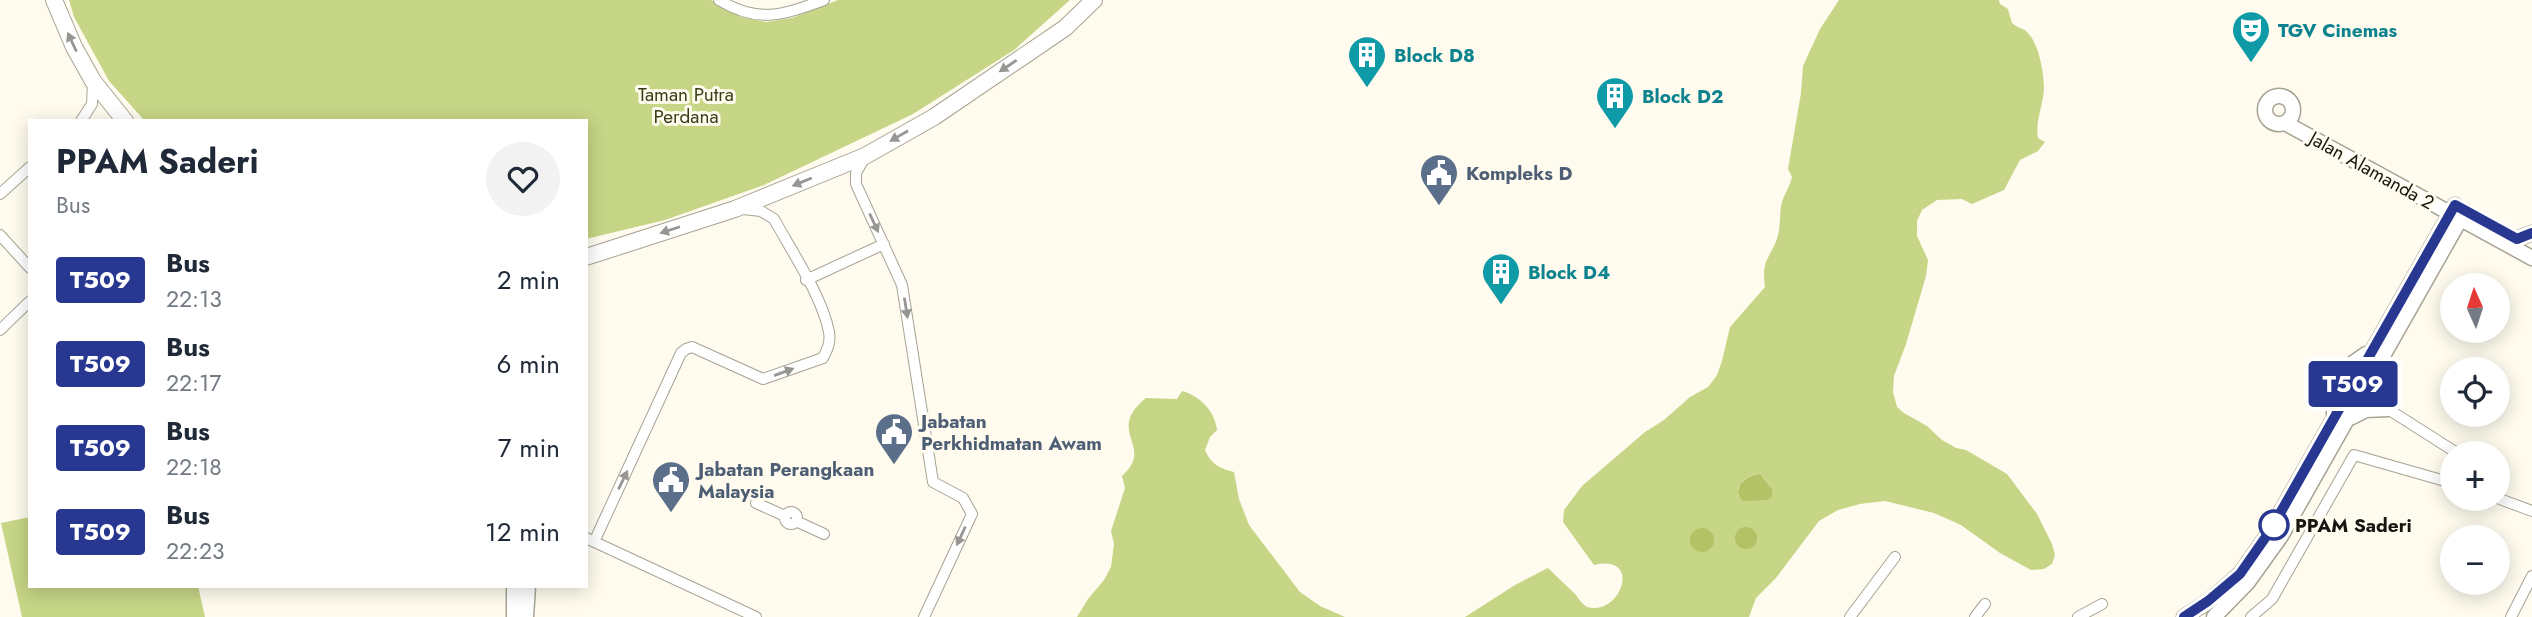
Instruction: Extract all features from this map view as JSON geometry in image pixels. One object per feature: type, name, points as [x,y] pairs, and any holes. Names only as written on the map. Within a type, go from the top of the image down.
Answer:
[{"type":"main road","points":[[54,0],[74,47],[93,81],[123,119]]},
{"type":"main road","points":[[588,257],[735,209],[865,156],[934,117],[1065,28],[1094,0]]},
{"type":"street","points":[[719,0],[750,14],[772,16],[824,0]]},
{"type":"street","points":[[1065,28],[1083,0]]},
{"type":"street","points":[[82,119],[92,104],[93,81]]},
{"type":"street","name":"Jalan Alamanda 2","points":[[2532,254],[2484,232],[2458,212],[2433,204],[2288,120],[2458,212],[2517,239],[2532,254]]},
{"type":"street","points":[[865,156],[856,173],[856,184],[902,285],[933,482],[962,498],[972,514],[924,617]]},
{"type":"street","points":[[0,194],[28,169]]},
{"type":"street","points":[[2433,204],[2446,233]]},
{"type":"street","points":[[735,209],[761,211],[774,219],[818,299],[830,333],[829,347],[823,358],[763,379],[692,347],[681,353],[590,540],[756,617]]},
{"type":"street","points":[[2357,390],[2380,362],[2458,212]]},
{"type":"street","points":[[2446,233],[2484,232]]},
{"type":"street","points":[[2184,617],[2240,574],[2270,531],[2357,390],[2372,349],[2446,233]]},
{"type":"street","points":[[2517,239],[2532,233]]},
{"type":"street","points":[[0,235],[28,266]]},
{"type":"street","points":[[806,280],[884,244]]},
{"type":"street","points":[[0,330],[28,303]]},
{"type":"street","points":[[2214,617],[2248,582],[2281,536],[2341,418],[2334,391],[2320,367],[2346,368],[2372,349]]},
{"type":"street","points":[[2380,362],[2378,387],[2388,409]]},
{"type":"street","points":[[2357,390],[2440,442]]},
{"type":"street","points":[[2341,418],[2366,410],[2388,409]]},
{"type":"street","points":[[2251,617],[2272,600],[2354,455],[2440,477]]},
{"type":"street","points":[[756,503],[785,516],[787,513],[793,513],[796,515],[796,521],[824,534]]},
{"type":"street","points":[[2510,503],[2532,511]]},
{"type":"street","points":[[1850,617],[1895,557]]},
{"type":"street","points":[[2511,617],[2532,576]]},
{"type":"street","points":[[514,588],[514,617]]},
{"type":"street","points":[[526,617],[528,588]]},
{"type":"street","points":[[1975,617],[1985,604]]},
{"type":"street","points":[[2078,617],[2102,604]]},
{"type":"green space","name":"Taman Putra Perdana","points":[[69,0],[711,0],[741,17],[766,22],[792,18],[838,0],[1070,0],[1014,50],[913,114],[764,185],[665,220],[588,239],[588,119],[143,119],[109,81],[74,17]]},
{"type":"green space","points":[[1839,0],[1999,0],[2000,4],[2008,9],[2012,23],[2031,36],[2037,50],[2044,89],[2037,132],[2038,138],[2045,142],[2038,151],[2020,160],[2004,190],[1972,204],[1962,199],[1937,200],[1922,210],[1917,221],[1917,236],[1928,260],[1926,276],[1894,376],[1893,392],[1897,407],[1904,413],[1927,426],[1942,440],[1966,450],[2007,474],[2037,514],[2052,544],[2055,555],[2052,564],[2044,569],[2031,570],[2000,553],[1961,525],[1934,513],[1885,501],[1860,504],[1838,510],[1819,521],[1776,578],[1756,598],[1749,617],[1465,617],[1515,585],[1548,568],[1587,607],[1599,608],[1617,595],[1622,585],[1618,568],[1609,564],[1594,565],[1563,522],[1564,510],[1582,486],[1645,432],[1664,420],[1690,397],[1708,387],[1717,375],[1730,327],[1765,287],[1764,269],[1778,235],[1782,202],[1792,177],[1788,169],[1803,66],[1820,29]],"holes":[[[1760,474],[1772,489],[1767,500],[1758,500],[1738,489],[1747,478]]]},
{"type":"green space","points":[[1182,391],[1200,401],[1210,411],[1216,423],[1217,430],[1210,437],[1205,450],[1216,465],[1234,472],[1239,499],[1249,525],[1300,592],[1320,606],[1345,617],[1077,617],[1111,567],[1114,544],[1111,531],[1125,488],[1122,476],[1134,456],[1129,420],[1134,410],[1146,398],[1177,399]]},
{"type":"green space","points":[[1760,474],[1772,489],[1772,497],[1767,500],[1743,501],[1739,487],[1745,480]]},
{"type":"green space","points":[[28,517],[28,588],[198,588],[205,617],[22,617],[1,523]]},
{"type":"green space","points":[[1746,527],[1754,530],[1757,538],[1754,546],[1746,549],[1738,546],[1735,538],[1738,530]]},
{"type":"green space","points":[[1702,528],[1713,535],[1714,540],[1707,551],[1702,552],[1691,545],[1690,540],[1697,529]]},
{"type":"bus line","name":"T509","points":[[2184,617],[2240,574],[2270,531],[2455,205],[2517,239],[2532,233]]},
{"type":"place","name":"TGV Cinemas","points":[[2251,64]]},
{"type":"place","name":"Block D8","points":[[1367,89]]},
{"type":"place","name":"Block D2","points":[[1615,130]]},
{"type":"place","name":"Kompleks D","points":[[1439,207]]},
{"type":"place","name":"Block D4","points":[[1501,306]]},
{"type":"place","name":"Jabatan Perkhidmatan Awam","points":[[894,466]]},
{"type":"place","name":"Jabatan Perangkaan Malaysia","points":[[671,514]]},
{"type":"place","name":"PPAM Saderi","points":[[2274,525]]}]
